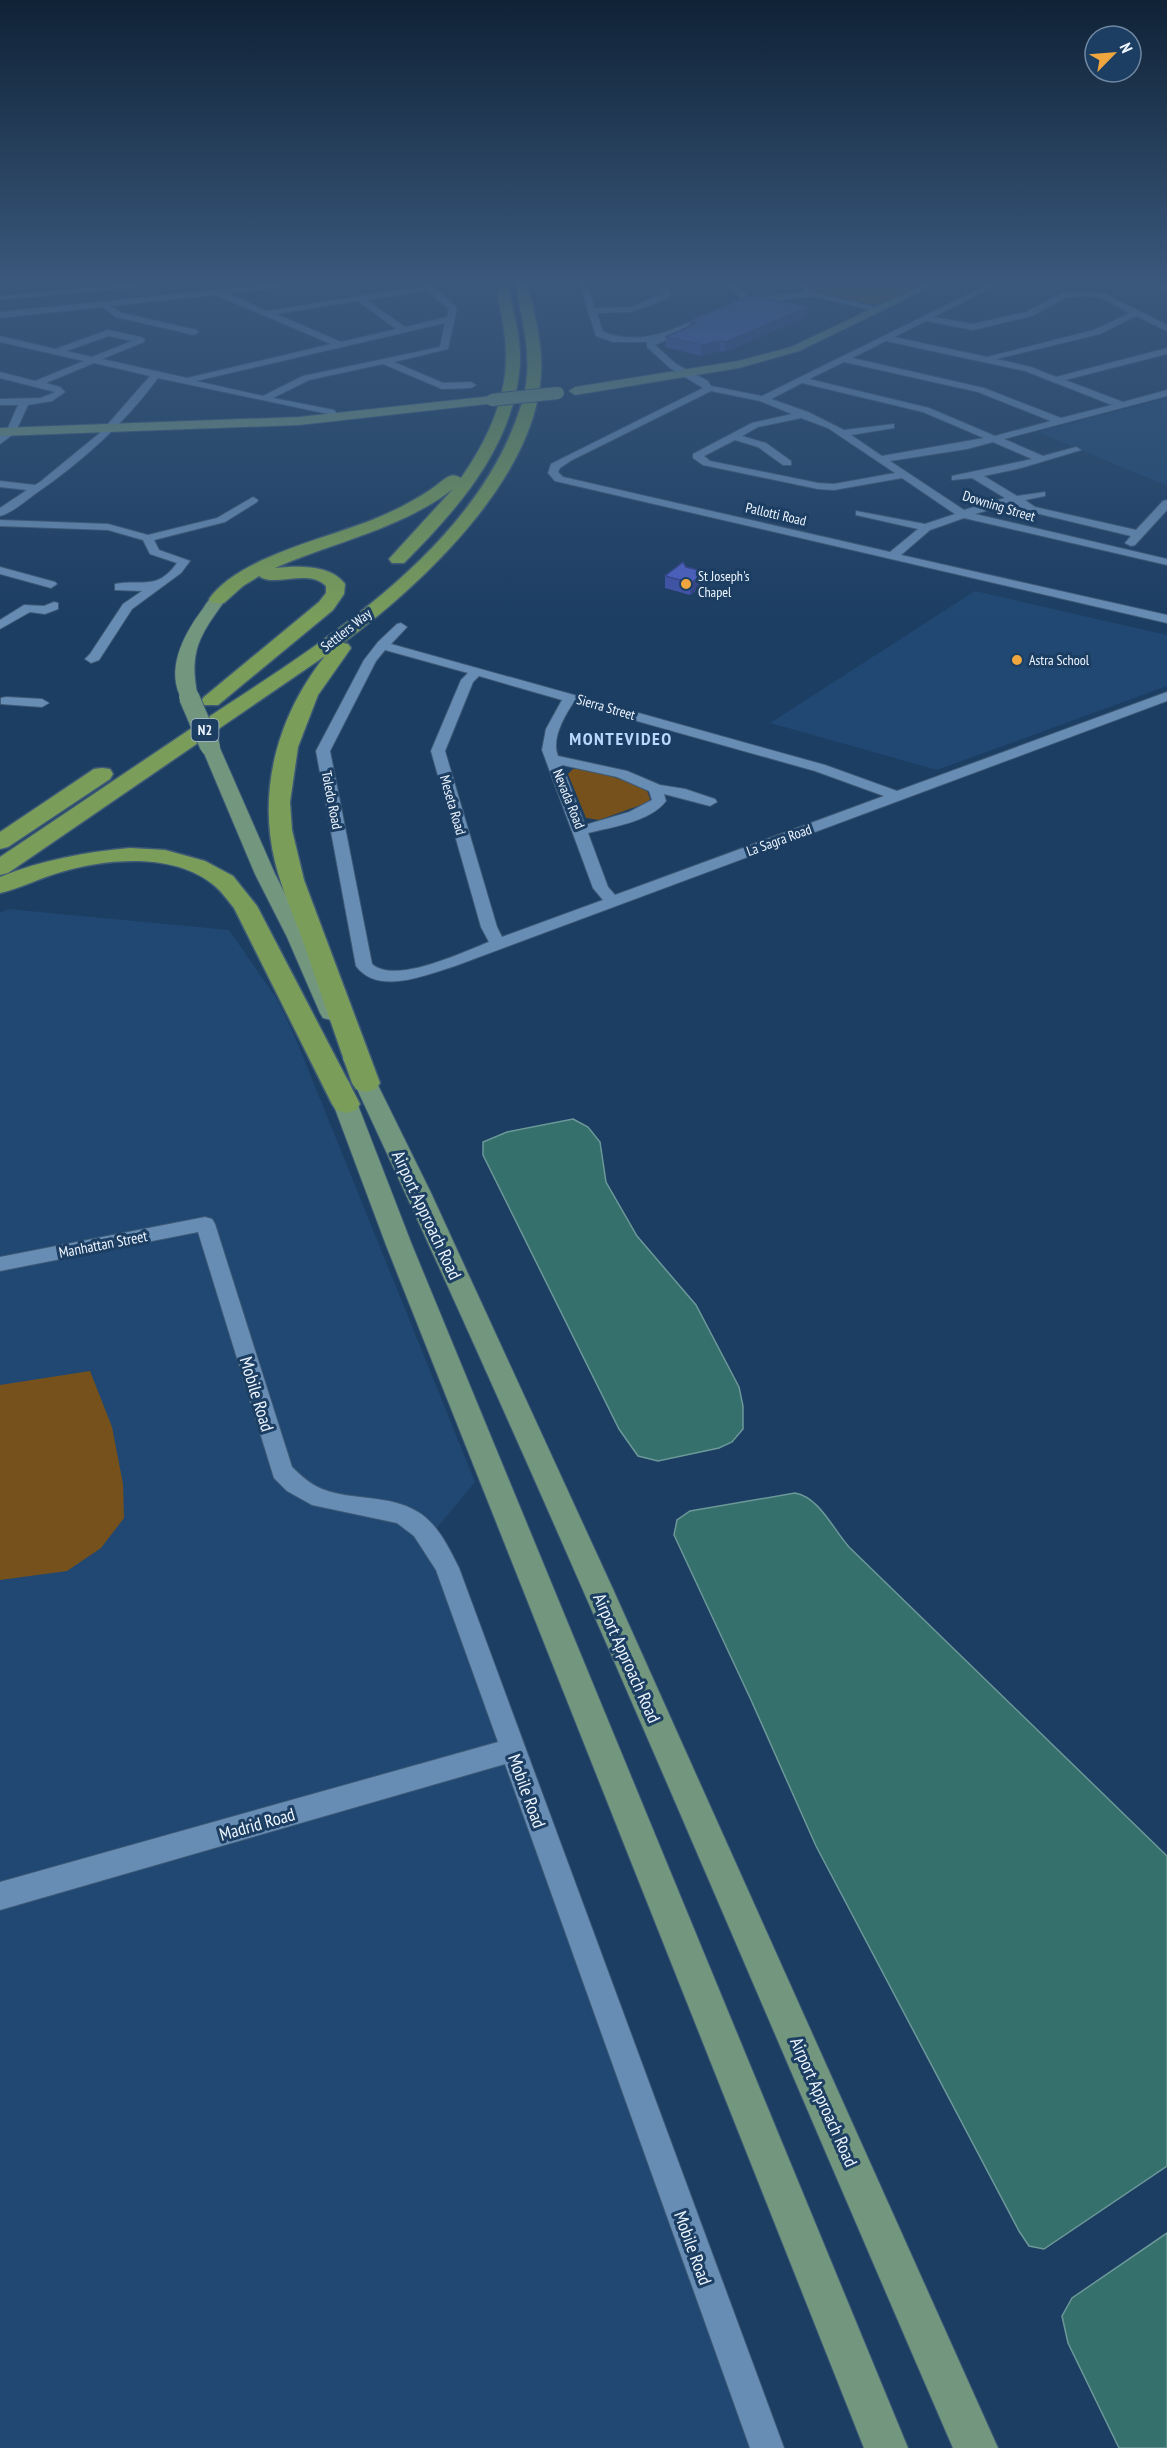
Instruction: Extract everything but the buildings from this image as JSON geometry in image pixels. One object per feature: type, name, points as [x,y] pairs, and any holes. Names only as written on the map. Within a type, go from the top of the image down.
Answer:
[{"type":"highway","points":[[383,573],[429,528],[467,480],[493,437],[498,403],[502,396]]},
{"type":"highway","name":"Settlers Way","points":[[0,868],[303,663],[353,625],[403,582],[444,542],[476,505],[504,464],[522,426],[531,396]]},
{"type":"highway","points":[[218,599],[226,590],[274,562],[408,511],[443,490],[468,468],[498,413],[498,403]]},
{"type":"highway","points":[[212,701],[326,606],[334,597],[336,588],[331,579],[321,574],[289,571],[256,579],[218,599]]},
{"type":"highway","points":[[366,1083],[288,868],[280,830],[279,786],[289,736],[314,683],[334,655],[403,582]]},
{"type":"highway","name":"Settlers Way","points":[[153,740],[296,643],[351,600]]},
{"type":"highway","points":[[0,842],[115,765]]},
{"type":"highway","points":[[0,886],[47,867],[79,859],[110,856],[142,855],[173,859],[196,866],[217,877],[241,898],[346,1104]]},
{"type":"main road","points":[[5,432],[111,430],[336,418],[498,403],[539,396]]},
{"type":"main road","name":"Airport Approach Road","points":[[218,599],[194,631],[185,653],[184,675],[189,697],[265,874],[366,1083],[596,1587],[976,2448]]},
{"type":"main road","name":"Airport Approach Road","points":[[265,874],[281,939],[399,1245],[886,2448]]},
{"type":"street","points":[[0,402],[55,396]]},
{"type":"street","points":[[0,513],[111,430],[138,396]]},
{"type":"street","points":[[253,396],[331,412],[336,418]]},
{"type":"street","points":[[264,399],[270,396]]},
{"type":"street","name":"Pallotti Road","points":[[692,396],[568,458],[553,470],[555,476],[566,481],[623,494],[768,522],[818,528]]},
{"type":"street","name":"Downing Street","points":[[751,396],[805,414],[844,433],[963,514],[1167,562]]},
{"type":"street","points":[[763,399],[768,396]]},
{"type":"street","points":[[868,396],[926,410],[1042,459]]},
{"type":"street","points":[[997,396],[1060,421]]},
{"type":"street","points":[[1100,396],[1122,405]]},
{"type":"street","points":[[881,459],[967,446],[1155,396]]},
{"type":"street","points":[[0,441],[25,401]]},
{"type":"street","points":[[805,414],[761,423],[699,454],[698,458],[706,463],[818,486],[834,487],[903,475]]},
{"type":"street","points":[[844,433],[891,426]]},
{"type":"street","points":[[732,436],[762,445],[787,463]]},
{"type":"street","points":[[956,478],[1076,450]]},
{"type":"street","name":"Pallotti Road","points":[[582,475],[892,556],[1167,619]]},
{"type":"street","points":[[975,475],[1013,499],[1038,511],[1138,534]]},
{"type":"street","points":[[0,484],[36,488]]},
{"type":"street","points":[[623,494],[634,487]]},
{"type":"street","points":[[892,556],[926,528],[995,502],[1041,494]]},
{"type":"street","points":[[0,523],[108,527],[148,538],[221,520],[253,500]]},
{"type":"street","points":[[1123,553],[1167,503]]},
{"type":"street","points":[[236,510],[252,512]]},
{"type":"street","points":[[860,513],[926,528]]},
{"type":"street","points":[[1151,520],[1167,524]]},
{"type":"street","points":[[91,659],[95,657],[122,612],[184,563],[183,560],[152,550],[148,538]]},
{"type":"street","points":[[944,559],[1167,608]]},
{"type":"street","points":[[0,570],[51,584]]},
{"type":"street","points":[[1000,581],[1010,572]]},
{"type":"street","points":[[119,587],[152,587]]},
{"type":"street","points":[[1,623],[28,608],[45,610],[54,606]]},
{"type":"street","name":"Toledo Road","points":[[388,977],[371,974],[364,966],[323,751],[370,660],[382,645],[402,627]]},
{"type":"street","name":"Sierra Street","points":[[382,645],[820,768],[897,796]]},
{"type":"street","name":"Meseta Road","points":[[478,671],[467,680],[438,752],[489,927],[498,944]]},
{"type":"street","name":"La Sagra Road","points":[[388,977],[423,970],[498,944],[1167,696]]},
{"type":"street","name":"Nevada Road","points":[[571,697],[561,710],[549,744],[552,759],[581,830],[601,888],[612,901]]},
{"type":"street","points":[[2,700],[42,703]]},
{"type":"street","points":[[552,759],[590,765],[646,782],[656,789],[680,792],[710,802]]},
{"type":"street","points":[[581,830],[657,805],[659,801],[656,789]]},
{"type":"street","name":"Manhattan Street","points":[[0,1264],[205,1224]]},
{"type":"street","name":"Mobile Road","points":[[205,1224],[282,1472],[294,1485],[309,1495],[328,1502],[375,1507],[409,1517],[428,1535],[447,1568],[767,2448]]},
{"type":"street","name":"Madrid Road","points":[[0,1896],[513,1750]]},
{"type":"shaded area","points":[[1167,398],[1167,486],[1038,432]]},
{"type":"shaded area","name":"Astra School","points":[[975,591],[1167,635],[1167,686],[937,770],[770,723]]},
{"type":"shaded area","points":[[585,768],[646,788],[649,802],[599,820],[586,818],[568,774],[573,769]]},
{"type":"shaded area","points":[[8,909],[229,930],[277,999],[295,1037],[475,1482],[430,1536],[763,2448],[0,2448],[0,913]]},
{"type":"shaded area","points":[[573,1119],[588,1127],[600,1142],[606,1182],[637,1236],[696,1305],[739,1387],[743,1406],[743,1429],[732,1442],[719,1448],[658,1461],[638,1456],[619,1429],[483,1155],[483,1142],[507,1132]]},
{"type":"shaded area","points":[[90,1371],[112,1427],[123,1484],[124,1518],[101,1548],[67,1571],[0,1580],[0,1385]]},
{"type":"shaded area","points":[[795,1493],[804,1496],[818,1507],[849,1547],[1167,1856],[1167,2166],[1044,2249],[1029,2246],[1019,2231],[816,1846],[674,1535],[677,1520],[690,1511]]},
{"type":"shaded area","points":[[1167,2233],[1167,2448],[1119,2448],[1068,2343],[1062,2316],[1072,2298]]},
{"type":"place","name":"St Joseph's Chapel","points":[[686,584]]},
{"type":"place","name":"Astra School","points":[[1017,660]]},
{"type":"district","name":"MONTEVIDEO","points":[[621,738]]}]
